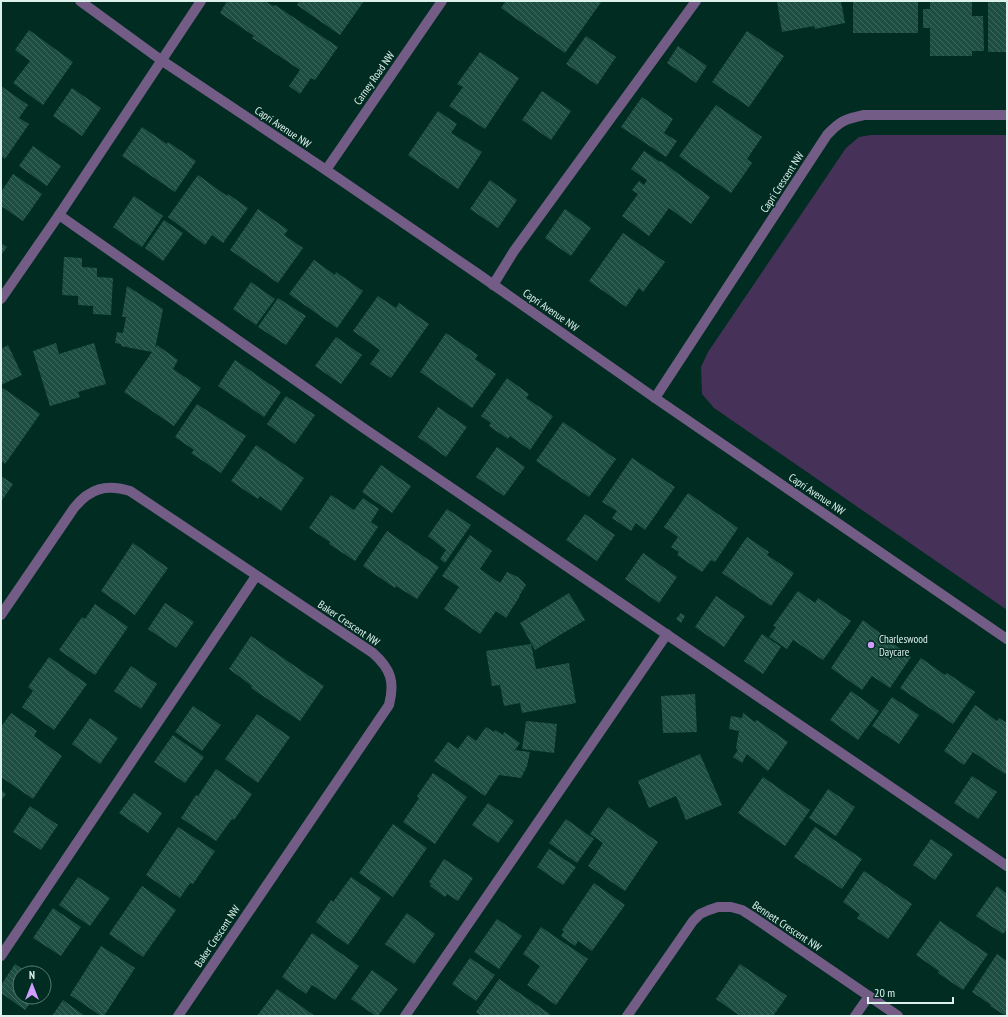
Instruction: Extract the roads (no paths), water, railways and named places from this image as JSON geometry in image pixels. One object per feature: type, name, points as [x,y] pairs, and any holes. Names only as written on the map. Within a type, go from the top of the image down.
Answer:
[{"type":"street","name":"Capri Avenue NW","points":[[80,1],[161,60],[326,170],[1007,639]]},
{"type":"street","points":[[1,299],[200,1]]},
{"type":"street","name":"Carney Road NW","points":[[326,170],[442,1]]},
{"type":"street","points":[[493,285],[514,251],[696,1]]},
{"type":"street","name":"Capri Crescent NW","points":[[655,398],[827,135],[836,124],[849,118],[864,116],[1007,116]]},
{"type":"street","points":[[59,214],[362,427],[1007,866]]},
{"type":"street","name":"Baker Crescent NW","points":[[1,615],[82,498],[92,492],[104,488],[117,488],[130,491],[373,653],[382,661],[388,670],[392,681],[392,693],[389,705],[178,1016]]},
{"type":"street","points":[[1,956],[256,576]]},
{"type":"street","points":[[405,1016],[667,634]]},
{"type":"street","name":"Bennett Crescent NW","points":[[628,1016],[693,921],[709,910],[718,907],[730,907],[742,910],[898,1016]]},
{"type":"street","points":[[855,1016],[869,996]]},
{"type":"place","name":"Charleswood Daycare","points":[[871,645]]}]
